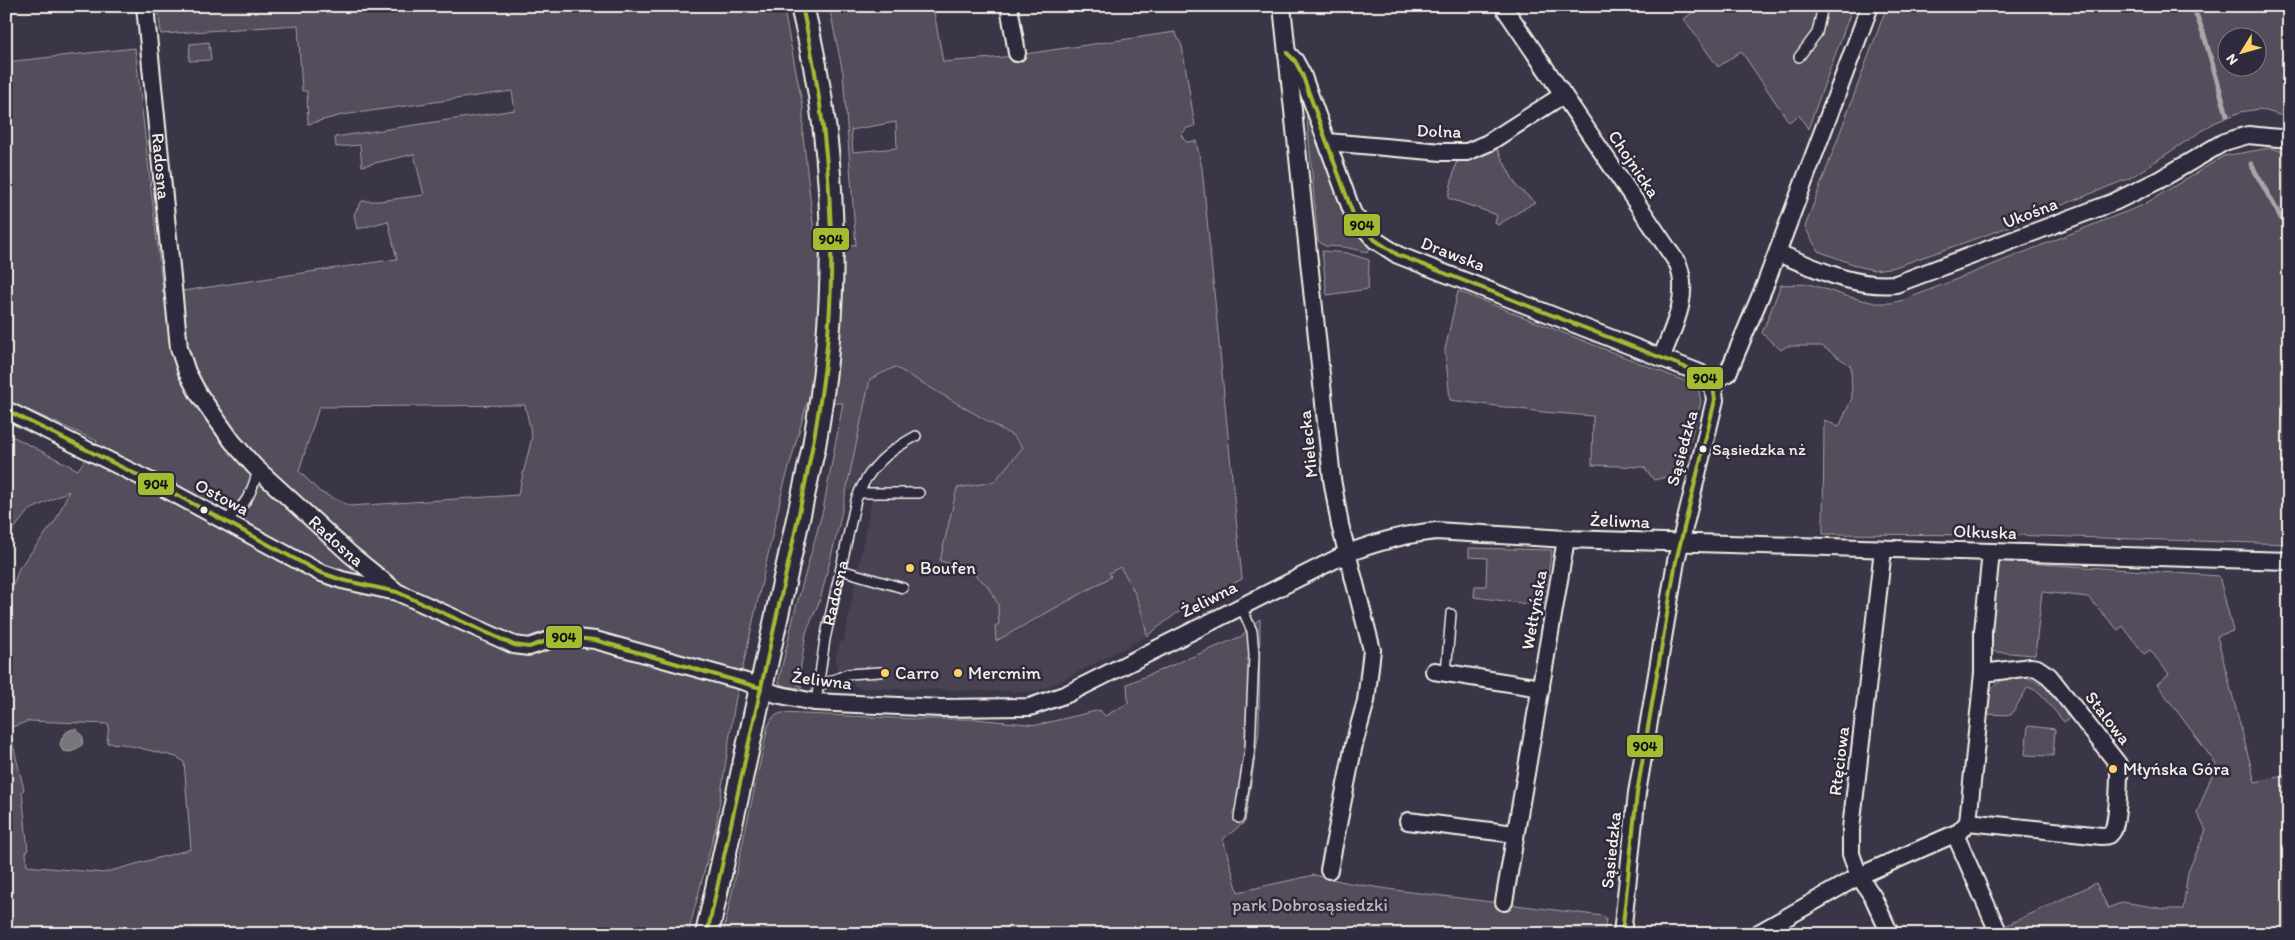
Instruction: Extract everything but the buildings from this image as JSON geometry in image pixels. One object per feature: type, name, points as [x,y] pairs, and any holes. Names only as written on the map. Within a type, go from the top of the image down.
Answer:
[{"type":"main road","points":[[707,934],[814,446],[826,369],[830,322],[832,232],[827,160],[818,88],[802,6]]},
{"type":"street","name":"Radosna","points":[[145,6],[179,348],[187,372],[209,410],[232,441],[258,470],[350,554],[397,592],[522,647],[565,637],[595,640],[762,688]]},
{"type":"street","points":[[1009,6],[1017,53]]},
{"type":"street","name":"Mielecka","points":[[1282,6],[1332,479],[1348,553],[1370,636],[1372,661],[1366,701],[1354,744],[1329,870]]},
{"type":"street","name":"Chojnicka","points":[[1504,6],[1672,254],[1682,275],[1683,287],[1680,308],[1662,356]]},
{"type":"street","points":[[1710,382],[1719,380],[1728,373],[1778,254],[1870,6]]},
{"type":"street","name":"Drawska","points":[[1287,53],[1295,61],[1302,74],[1353,214],[1367,232],[1386,248],[1398,255],[1662,356],[1700,373],[1710,382]]},
{"type":"street","name":"Dolna","points":[[1327,142],[1442,152],[1467,152],[1488,143],[1563,95]]},
{"type":"street","name":"Ukośna","points":[[1778,254],[1855,282],[1875,286],[1896,284],[2114,202],[2159,180],[2224,142],[2248,135],[2289,138]]},
{"type":"street","name":"Sąsiedzka","points":[[1622,934],[1637,794],[1679,543],[1712,418],[1715,395],[1710,382]]},
{"type":"street","name":"Ostowa","points":[[6,410],[162,487],[329,576],[397,592]]},
{"type":"street","name":"Żeliwna","points":[[762,688],[776,694],[817,694],[941,708],[1030,707],[1067,694],[1348,553],[1388,539],[1436,531],[1566,539],[1679,543]]},
{"type":"street","name":"Wełtyńska","points":[[1504,902],[1566,539]]},
{"type":"street","name":"Olkuska","points":[[1679,543],[2289,561]]},
{"type":"street","name":"Rtęciowa","points":[[1859,876],[1851,854],[1851,829],[1883,549]]},
{"type":"street","points":[[1768,931],[1859,876],[1955,834],[1962,830],[1968,822],[1983,673],[1982,631],[1991,552]]},
{"type":"street","name":"Stalowa","points":[[1968,822],[2107,836],[2114,829],[2120,776],[2118,764],[2114,758],[2043,671],[2030,667],[1983,673]]},
{"type":"street","points":[[1440,671],[1541,688]]},
{"type":"street","points":[[1408,821],[1515,834]]},
{"type":"street","points":[[1955,834],[1999,934]]},
{"type":"street","points":[[1859,876],[1873,897],[1890,934]]},
{"type":"lane","points":[[1799,57],[1816,33],[1823,6]]},
{"type":"lane","points":[[860,489],[880,461],[897,447],[916,436]]},
{"type":"lane","points":[[223,520],[246,503],[253,490],[258,470]]},
{"type":"lane","points":[[860,489],[919,493]]},
{"type":"lane","name":"Radosna","points":[[817,694],[825,639],[860,489]]},
{"type":"lane","points":[[841,570],[903,588]]},
{"type":"lane","points":[[1240,818],[1250,749],[1254,654],[1252,631],[1241,606]]},
{"type":"lane","points":[[1440,671],[1452,614]]},
{"type":"lane","points":[[817,694],[848,674],[880,672]]},
{"type":"shaded area","points":[[895,367],[1013,436],[1023,447],[994,482],[941,561],[965,567],[987,585],[998,604],[999,624],[995,626],[996,641],[1111,577],[1109,574],[1120,567],[1136,592],[1144,616],[1147,636],[1059,682],[1039,690],[1022,692],[858,688],[836,667],[836,655],[840,642],[844,641],[874,487],[862,485],[845,493],[870,379]]},
{"type":"shaded area","points":[[76,729],[83,737],[82,745],[71,752],[63,751],[60,745],[63,736],[70,730]]},
{"type":"green space","points":[[158,6],[783,6],[803,107],[803,136],[815,240],[856,245],[843,73],[829,6],[933,6],[943,62],[1005,57],[1175,32],[1182,46],[1195,126],[1187,128],[1181,135],[1186,142],[1196,141],[1202,168],[1242,579],[1177,613],[1147,636],[1138,600],[1120,567],[1109,573],[1111,577],[996,641],[995,626],[999,624],[998,604],[987,585],[965,567],[940,561],[957,488],[994,482],[1023,447],[1013,436],[895,367],[870,379],[838,529],[820,600],[806,633],[798,685],[802,686],[801,688],[784,686],[779,683],[779,679],[795,611],[823,510],[843,403],[807,403],[782,492],[735,702],[716,826],[688,934],[6,934],[6,593],[12,589],[19,568],[56,520],[69,491],[28,511],[6,539],[6,433],[78,470],[97,441],[6,400],[6,62],[135,48],[163,294],[397,259],[388,221],[357,229],[354,214],[362,201],[379,201],[424,195],[414,154],[362,166],[360,145],[336,147],[335,137],[515,110],[512,91],[342,115],[308,124],[307,91],[302,91],[298,25],[161,34]],"holes":[[[896,122],[897,148],[853,152],[851,130]],[[525,405],[532,437],[518,495],[350,506],[320,492],[299,471],[319,407]],[[29,721],[109,724],[107,743],[123,744],[177,757],[184,762],[191,849],[103,873],[27,866],[26,852],[28,851],[22,791],[24,790],[9,728]]]},
{"type":"green space","points":[[1701,6],[1853,6],[1808,129],[1799,115],[1789,122],[1741,51],[1718,67],[1684,19]]},
{"type":"green space","points":[[1887,6],[2289,6],[2289,118],[2260,109],[2240,112],[2214,123],[2130,178],[2000,230],[1895,267],[1874,270],[1818,251],[1805,227]]},
{"type":"green space","points":[[209,42],[211,60],[189,61],[190,44]]},
{"type":"green space","points":[[1306,108],[1346,221],[1351,230],[1371,247],[1367,252],[1344,247],[1325,246],[1318,241]]},
{"type":"green space","points":[[1495,145],[1517,187],[1535,202],[1498,225],[1495,223],[1497,215],[1448,198],[1456,163]]},
{"type":"green space","points":[[2270,148],[2289,153],[2289,544],[2010,535],[1823,534],[1824,420],[1839,427],[1852,398],[1851,366],[1822,346],[1787,346],[1781,350],[1762,333],[1781,285],[1809,284],[1875,303],[1891,303],[1904,300],[2143,205],[2224,156]]},
{"type":"green space","points":[[1322,251],[1347,253],[1369,260],[1368,289],[1327,295]]},
{"type":"green space","points":[[1458,291],[1695,385],[1699,391],[1701,402],[1681,473],[1654,480],[1644,467],[1592,465],[1593,416],[1543,412],[1450,400],[1445,350]]},
{"type":"green space","points":[[1469,548],[1552,550],[1543,606],[1474,597],[1475,586],[1486,586],[1487,558],[1469,557]]},
{"type":"green space","points":[[1997,561],[2219,576],[2233,631],[2217,636],[2255,782],[2289,775],[2289,934],[2004,934],[2001,928],[2096,883],[2108,908],[2123,902],[2165,909],[2183,909],[2188,872],[2206,830],[2197,813],[2216,764],[2157,684],[2169,674],[2150,650],[2144,654],[2123,626],[2118,630],[2088,597],[2042,592],[2035,655],[1985,651]]},
{"type":"green space","name":"park Dobrosąsiedzki","points":[[1260,619],[1259,731],[1245,822],[1223,839],[1238,892],[1314,875],[1395,890],[1603,916],[1606,919],[1604,934],[723,934],[768,726],[773,717],[781,713],[916,719],[975,719],[1037,725],[1100,710],[1105,716],[1128,703],[1127,684],[1242,636],[1248,628]]},
{"type":"green space","points":[[2026,677],[2044,685],[2070,717],[2064,722],[2039,692],[2028,687],[2011,715],[1986,714],[1989,695],[2000,681]]},
{"type":"green space","points":[[2028,726],[2055,729],[2053,756],[2025,755]]},
{"type":"waterway","points":[[2193,6],[2204,35],[2227,115]]},
{"type":"waterway","points":[[2251,164],[2289,232]]},
{"type":"transit line","name":"904","points":[[707,934],[790,557],[814,439],[826,359],[831,279],[828,175],[815,74],[802,6]]},
{"type":"transit line","name":"904","points":[[1287,53],[1295,61],[1302,74],[1353,214],[1375,240],[1398,255],[1700,373],[1713,386],[1715,400],[1676,561],[1637,793],[1622,934]]},
{"type":"transit line","name":"904","points":[[6,410],[162,487],[319,572],[342,580],[397,592],[514,645],[529,647],[555,638],[565,637],[595,640],[761,688]]},
{"type":"place","name":"Sąsiedzka nż","points":[[1703,449]]},
{"type":"place","name":"Boufen","points":[[910,568]]},
{"type":"place","name":"Carro","points":[[885,673]]},
{"type":"place","name":"Mercmim","points":[[958,673]]},
{"type":"place","name":"Młyńska Góra","points":[[2113,769]]}]
